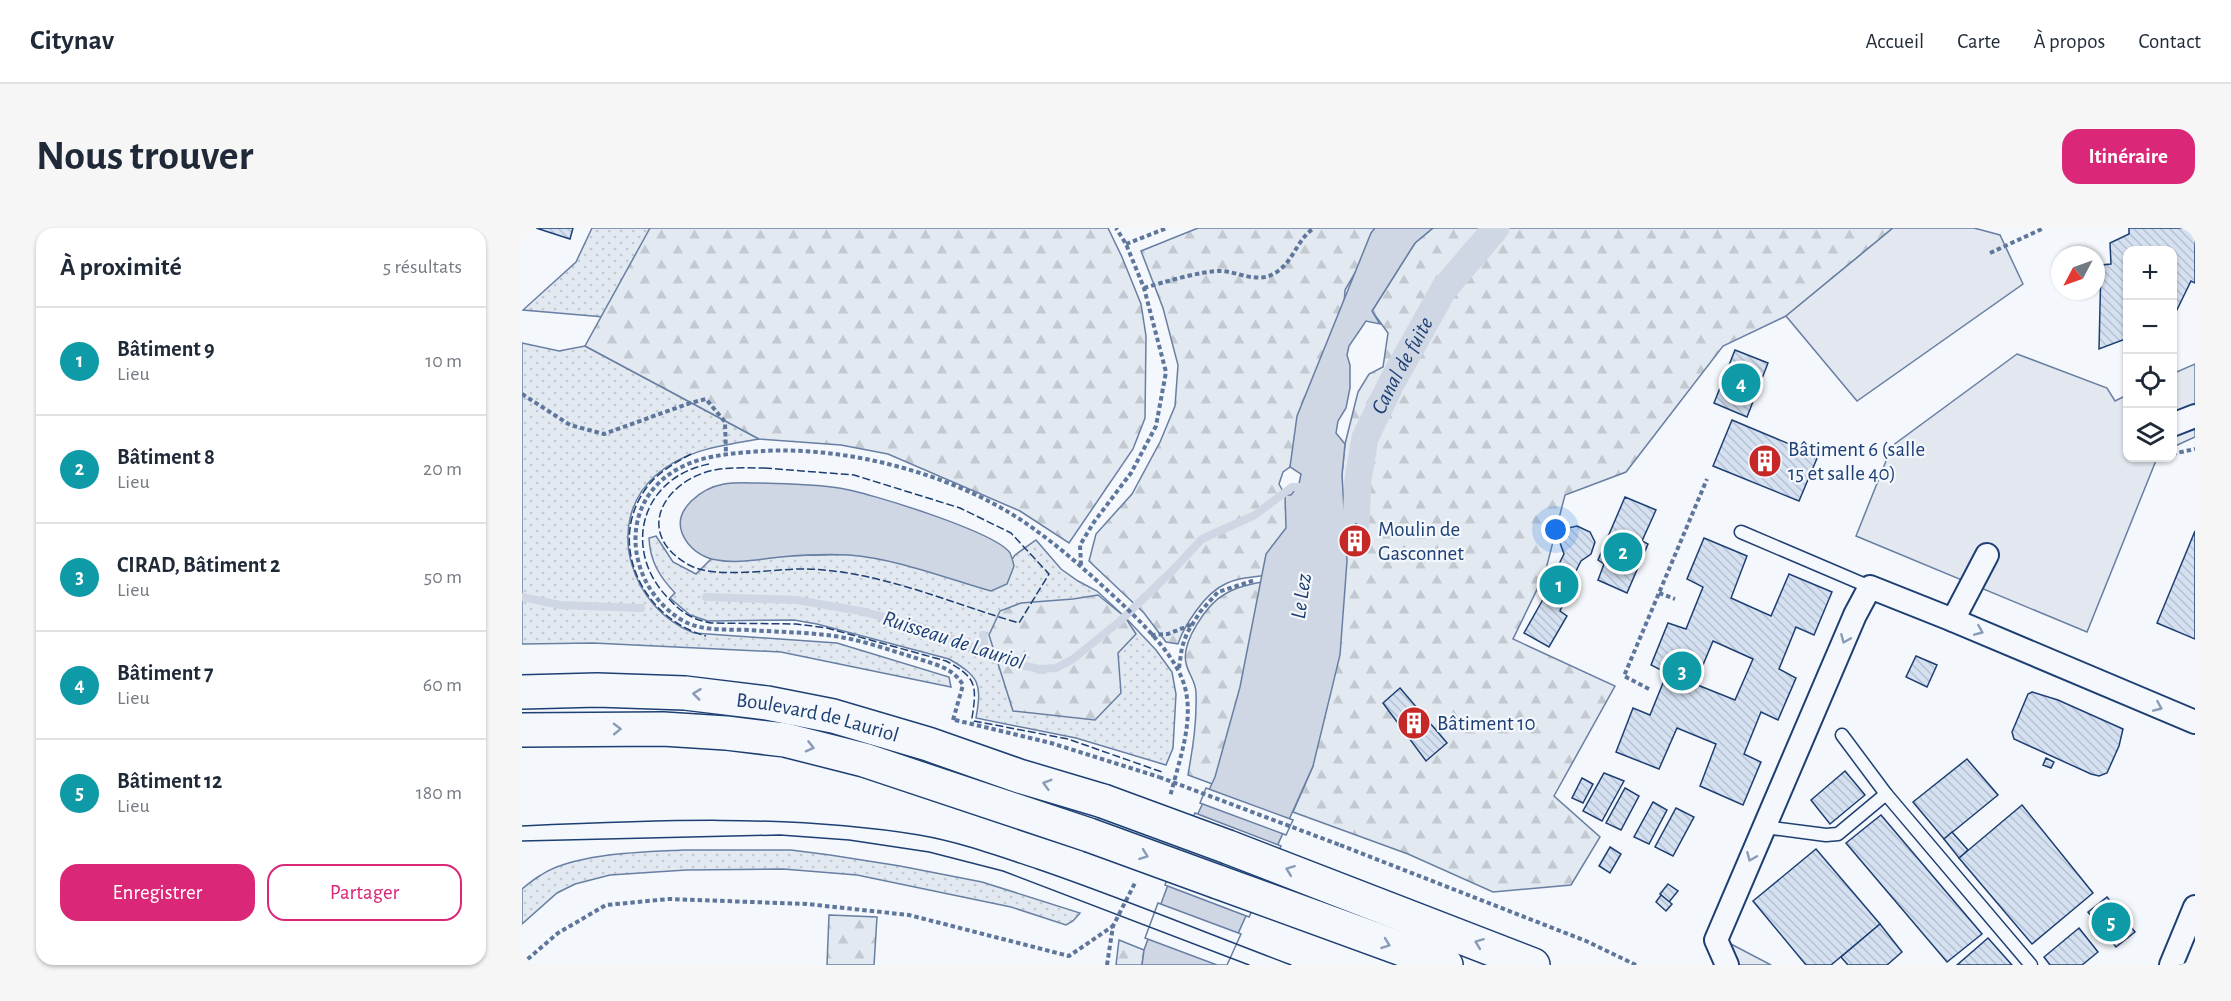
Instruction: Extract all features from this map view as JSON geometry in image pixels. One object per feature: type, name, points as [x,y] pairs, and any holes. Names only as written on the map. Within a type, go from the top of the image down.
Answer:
[{"type":"main road","name":"Boulevard de Lauriol","points":[[522,692],[597,690],[685,693],[767,703],[833,716],[928,744],[1019,776],[1103,801],[1345,891],[1533,965]]},
{"type":"main road","name":"Boulevard de Lauriol","points":[[522,730],[663,729],[726,733],[785,740],[864,760],[1089,835],[1446,965]]},
{"type":"street","points":[[2177,423],[2195,416]]},
{"type":"street","points":[[1953,620],[1987,555]]},
{"type":"street","points":[[1727,965],[1716,940],[1851,626],[1870,587],[2195,722]]},
{"type":"street","points":[[2171,965],[2195,907]]},
{"type":"lane","points":[[1741,532],[1870,587]]},
{"type":"lane","points":[[1842,735],[1886,794],[2031,965]]},
{"type":"lane","points":[[1764,827],[1826,835],[1838,834],[1886,794]]},
{"type":"path","points":[[1081,566],[1080,545],[1094,522],[1131,473],[1156,426],[1166,372],[1144,288],[1126,244],[1116,228]]},
{"type":"path","points":[[1126,244],[1167,228]]},
{"type":"path","points":[[1144,288],[1174,279],[1221,271],[1248,278],[1274,274],[1290,260],[1305,234],[1314,228]]},
{"type":"path","points":[[1990,253],[2044,228]]},
{"type":"path","points":[[522,394],[570,425],[604,434],[706,399],[725,422],[726,454]]},
{"type":"path","points":[[2177,453],[2195,449]]},
{"type":"path","points":[[1135,618],[1081,566],[1020,519],[979,497],[920,472],[874,461],[779,450],[726,454],[696,461],[673,472],[651,493],[637,519],[634,533],[636,556],[656,596],[677,617],[690,625],[709,629],[831,636],[949,669],[959,677],[963,685],[953,720],[1051,742],[1159,777],[1586,941],[1636,965]]},
{"type":"path","points":[[1649,689],[1624,676],[1707,479]]},
{"type":"path","points":[[1179,669],[1182,647],[1200,612],[1218,592],[1255,580]]},
{"type":"path","points":[[1659,593],[1675,599]]},
{"type":"path","points":[[1151,635],[1168,634],[1193,624]]},
{"type":"path","points":[[522,964],[558,933],[606,905],[669,899],[807,904],[909,915],[1069,956],[1113,926]]},
{"type":"green space","points":[[592,228],[891,228],[616,318],[523,310],[576,262]]},
{"type":"green space","points":[[650,228],[1108,228],[1141,304],[1146,336],[1145,418],[1133,449],[1069,543],[1020,511],[888,454],[841,445],[759,439],[585,346]]},
{"type":"green space","points":[[1198,228],[1381,228],[1345,290],[1341,346],[1296,446],[1290,467],[1283,472],[1279,484],[1285,495],[1295,533],[1268,575],[1235,580],[1211,593],[1190,619],[1178,644],[1166,642],[1144,613],[1089,561],[1096,534],[1132,494],[1160,442],[1175,406],[1178,365],[1163,308],[1141,251]]},
{"type":"green space","points":[[1433,228],[1893,228],[1786,316],[1723,346],[1626,472],[1565,495],[1545,573],[1513,639],[1615,686],[1554,796],[1600,837],[1571,885],[1493,892],[1408,854],[1293,812],[1313,766],[1345,444],[1358,392],[1369,374],[1383,367],[1388,333],[1372,311],[1415,243]]},
{"type":"green space","points":[[522,343],[559,351],[585,346],[759,439],[704,450],[679,459],[656,475],[640,495],[630,517],[628,540],[632,563],[640,586],[654,605],[672,622],[694,633],[837,643],[949,677],[951,687],[781,652],[593,643],[522,644]]},
{"type":"green space","points":[[656,536],[673,562],[696,574],[712,558],[856,554],[996,582],[1015,555],[1036,540],[1061,569],[1097,591],[1125,617],[1156,650],[1172,672],[1176,694],[1173,748],[1166,765],[1076,738],[976,718],[979,697],[976,683],[967,671],[949,659],[794,620],[708,621],[690,615],[670,598],[675,593],[653,561],[649,538]]},
{"type":"green space","points":[[1269,581],[1215,785],[1188,775],[1194,734],[1196,693],[1186,663],[1187,645],[1203,615],[1218,599],[1241,587]]},
{"type":"green space","points":[[1098,595],[1125,617],[1136,634],[1118,653],[1121,693],[1095,720],[1013,711],[989,635],[1000,611],[1021,603]]},
{"type":"green space","points":[[684,850],[791,850],[900,866],[982,882],[1080,913],[1066,925],[1011,907],[857,875],[783,869],[686,870],[610,875],[575,884],[557,893],[522,924],[522,889],[555,868],[572,862],[610,855]]},
{"type":"green space","points":[[829,915],[877,917],[874,965],[827,965]]},
{"type":"green space","points":[[1119,940],[1144,950],[1142,965],[1116,965]]},
{"type":"shaded area","points":[[1893,228],[1974,228],[2000,235],[2023,284],[1857,401],[1786,316]]},
{"type":"shaded area","points":[[2017,354],[2107,388],[2115,401],[2123,397],[2123,462],[2155,462],[2087,632],[1856,536],[1892,446]]},
{"type":"shaded area","points":[[2195,364],[2195,437],[2177,445],[2177,408],[2177,372]]},
{"type":"shaded area","points":[[1729,943],[1771,965],[1719,965]]},
{"type":"water","name":"Le Lez","points":[[1375,228],[1433,228],[1415,243],[1372,311],[1380,324],[1366,321],[1349,346],[1347,355],[1350,365],[1350,388],[1346,408],[1338,421],[1336,433],[1345,444],[1342,475],[1347,561],[1340,655],[1313,766],[1224,965],[1142,965],[1144,950],[1180,852],[1215,777],[1240,687],[1266,554],[1286,528],[1285,495],[1291,495],[1299,484],[1301,474],[1290,467],[1297,416]]},
{"type":"water","points":[[760,483],[839,488],[930,514],[1000,544],[1010,553],[1014,566],[1007,584],[991,591],[885,560],[867,557],[815,555],[725,561],[706,557],[688,543],[680,524],[691,501],[716,486]]},
{"type":"pier","points":[[1206,788],[1293,820],[1286,835],[1200,803]]},
{"type":"pier","points":[[1195,813],[1281,846],[1249,917],[1165,885],[1177,850]]},
{"type":"pier","points":[[1158,903],[1241,934],[1227,965],[1217,965],[1145,938]]},
{"type":"building","points":[[536,228],[573,228],[570,239]]},
{"type":"building","points":[[2129,228],[2195,228],[2195,283],[2191,281],[2177,310],[2177,246],[2123,246],[2123,340],[2099,349],[2100,300],[2105,300],[2105,265],[2111,264],[2110,243],[2129,234]]},
{"type":"building","points":[[1735,350],[1768,363],[1747,417],[1714,403]]},
{"type":"building","name":"Bâtiment 6 (salle 15 et salle 40)","points":[[1732,420],[1818,456],[1799,501],[1713,466]]},
{"type":"building","points":[[1625,497],[1656,510],[1642,541],[1648,544],[1627,593],[1598,580],[1604,564],[1598,560]]},
{"type":"building","name":"Moulin de Gasconnet","points":[[1356,524],[1361,527],[1360,556],[1349,556],[1350,526]]},
{"type":"building","points":[[1577,526],[1590,532],[1595,542],[1591,554],[1581,561],[1561,601],[1564,602],[1560,611],[1567,616],[1549,647],[1524,633],[1546,594],[1544,594],[1564,554],[1559,540],[1564,529]]},
{"type":"building","points":[[2195,531],[2195,639],[2157,623]]},
{"type":"building","points":[[1704,538],[1747,556],[1731,598],[1771,616],[1789,574],[1832,592],[1814,635],[1796,627],[1779,669],[1796,678],[1778,720],[1761,712],[1744,754],[1761,762],[1743,805],[1700,786],[1716,744],[1677,728],[1659,769],[1616,752],[1633,708],[1650,715],[1667,673],[1651,665],[1668,623],[1686,629],[1703,587],[1687,579]],"holes":[[[1713,641],[1753,659],[1735,700],[1695,684]]]},
{"type":"building","points":[[1916,656],[1937,665],[1927,687],[1906,677]]},
{"type":"building","name":"Bâtiment 10","points":[[1400,688],[1447,743],[1426,761],[1383,703]]},
{"type":"building","points":[[2032,692],[2058,700],[2123,729],[2119,746],[2107,773],[2099,776],[2091,774],[2014,739],[2012,732],[2028,694]]},
{"type":"building","points":[[2046,758],[2054,762],[2051,768],[2043,765]]},
{"type":"building","points":[[1967,759],[1998,795],[1944,839],[1913,802]]},
{"type":"building","points":[[1845,771],[1865,795],[1830,824],[1811,800]]},
{"type":"building","points":[[1604,773],[1624,781],[1602,821],[1583,811]]},
{"type":"building","points":[[1582,778],[1593,784],[1583,803],[1572,798]]},
{"type":"building","points":[[1625,788],[1639,796],[1621,830],[1606,823]]},
{"type":"building","points":[[1653,802],[1667,810],[1649,844],[1634,837]]},
{"type":"building","points":[[2022,805],[2093,893],[2032,944],[1959,858]]},
{"type":"building","points":[[1676,808],[1694,817],[1673,856],[1655,847]]},
{"type":"building","points":[[1881,815],[1982,934],[1947,962],[1846,843]]},
{"type":"building","points":[[1952,832],[1968,850],[1959,858],[1944,839]]},
{"type":"building","points":[[1610,847],[1621,854],[1610,873],[1599,866]]},
{"type":"building","points":[[1816,849],[1880,924],[1831,965],[1806,965],[1753,901]]},
{"type":"building","points":[[1668,884],[1678,891],[1669,902],[1660,894]]},
{"type":"building","points":[[1661,895],[1672,904],[1666,911],[1656,902]]},
{"type":"building","points":[[2107,897],[2135,932],[2116,947],[2088,912]]},
{"type":"building","points":[[1880,924],[1902,952],[1887,965],[1848,965],[1841,957]]},
{"type":"building","points":[[2079,928],[2098,952],[2082,965],[2050,965],[2044,957]]},
{"type":"building","points":[[1988,938],[2012,965],[1957,965]]},
{"type":"waterway","name":"Canal de fuite","points":[[1356,524],[1358,480],[1365,438],[1392,382],[1444,289],[1496,228]]},
{"type":"waterway","name":"Ruisseau de Lauriol","points":[[706,597],[797,600],[860,611],[919,626],[1017,664],[1039,669],[1056,668],[1073,659],[1119,622],[1202,539],[1255,515],[1292,487],[1306,487]]},
{"type":"waterway","name":"Ruisseau de Lauriol","points":[[522,597],[560,605],[641,608]]},
{"type":"waterway","points":[[983,635],[985,650]]},
{"type":"tram line","points":[[522,826],[621,822],[771,821],[870,828],[919,835],[964,845],[1037,869],[1291,965]]},
{"type":"tram line","points":[[522,841],[780,835],[849,840],[929,852],[1003,871],[1249,965]]},
{"type":"fence","points":[[691,454],[662,472],[647,487],[635,509],[630,532],[631,554],[637,576],[649,596],[664,613],[684,627],[706,636]]},
{"type":"fence","points":[[709,464],[685,472],[666,485],[653,501],[645,520],[643,540],[646,561],[655,582],[684,612],[711,623],[796,624],[827,628],[946,661],[964,672],[973,684],[972,718],[974,721],[1068,739],[1162,772]]},
{"type":"fence","points":[[764,468],[854,475],[960,508],[1011,533],[1049,574],[1019,623],[914,589],[861,575],[807,569],[714,572],[689,565],[672,552],[662,539],[659,524],[661,510],[669,497],[681,485],[696,476],[714,470],[764,468]]},
{"type":"place","name":"Bâtiment 7","points":[[1741,383]]},
{"type":"place","name":"Bâtiment 6 (salle 15 et salle 40)","points":[[1765,461]]},
{"type":"place","name":"Moulin de Gasconnet","points":[[1355,541]]},
{"type":"place","name":"Bâtiment 8","points":[[1623,552]]},
{"type":"place","name":"Bâtiment 9","points":[[1559,585]]},
{"type":"place","name":"CIRAD, Bâtiment 2","points":[[1682,671]]},
{"type":"place","name":"Bâtiment 10","points":[[1414,723]]},
{"type":"place","name":"Bâtiment 12","points":[[2111,922]]}]
